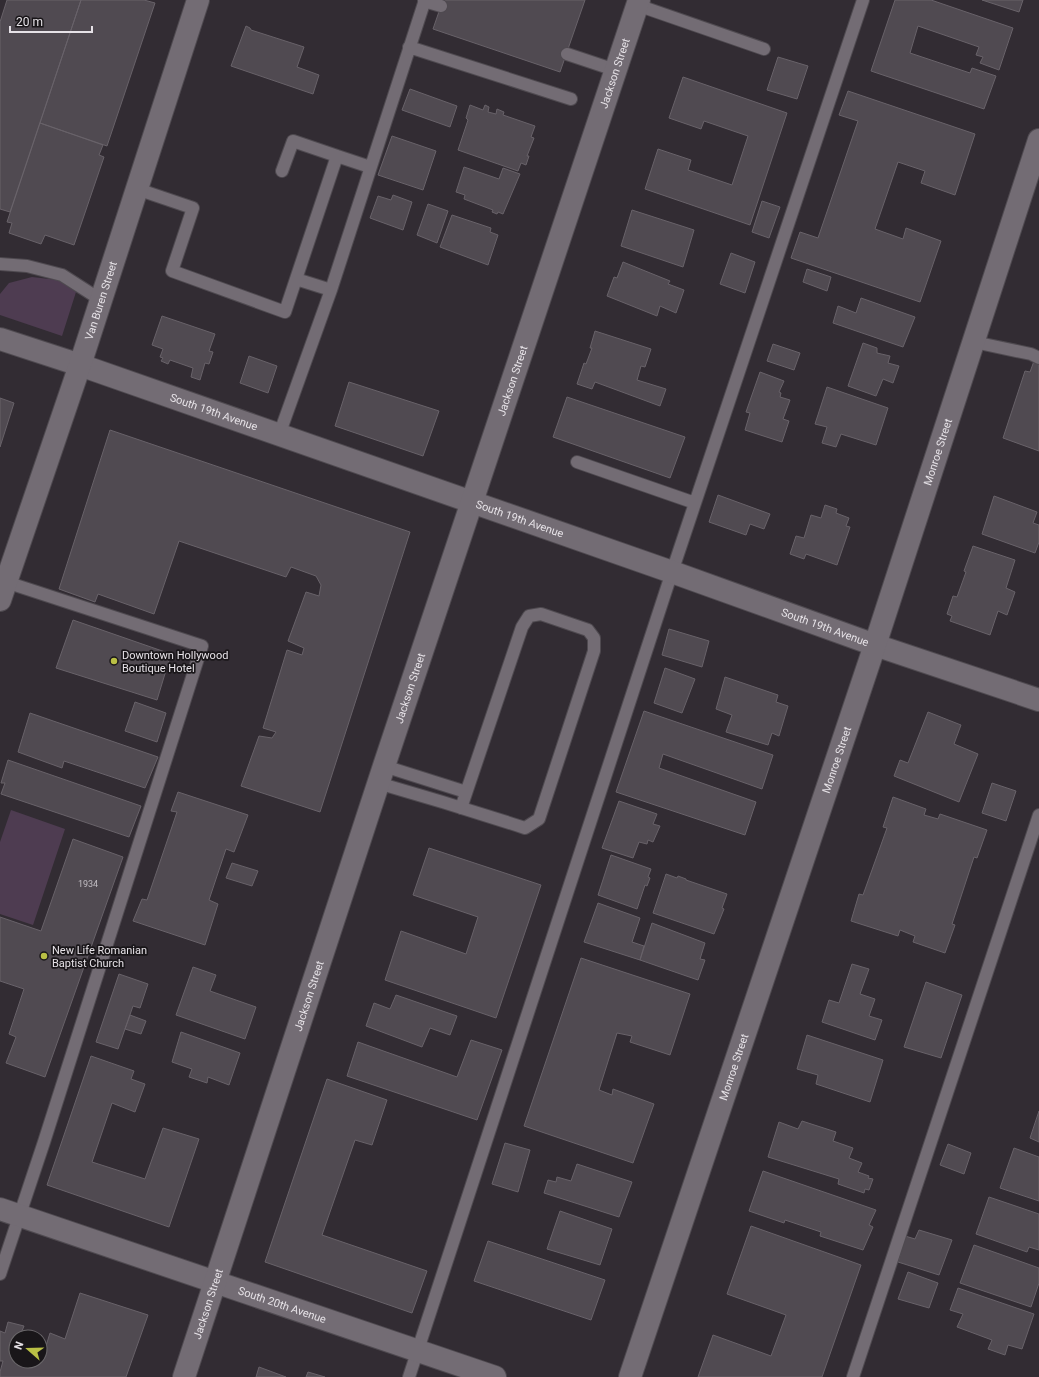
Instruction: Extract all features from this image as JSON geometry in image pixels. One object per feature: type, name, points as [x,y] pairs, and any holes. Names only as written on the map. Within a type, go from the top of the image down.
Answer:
[{"type":"street","name":"Van Buren Street","points":[[3,591],[80,365],[198,0]]},
{"type":"street","name":"Jackson Street","points":[[184,1377],[216,1283],[381,774],[638,2]]},
{"type":"street","name":"Monroe Street","points":[[630,1377],[875,645],[1039,140]]},
{"type":"street","name":"South 19th Avenue","points":[[0,339],[80,365],[672,572],[875,645],[1039,700]]},
{"type":"street","name":"South 20th Avenue","points":[[10,1213],[495,1377]]},
{"type":"lane","points":[[279,435],[331,290],[425,0],[440,6]]},
{"type":"lane","points":[[409,1377],[672,572],[863,0]]},
{"type":"lane","points":[[638,2],[764,50]]},
{"type":"lane","points":[[410,47],[570,99]]},
{"type":"lane","points":[[567,54],[615,70]]},
{"type":"lane","points":[[282,171],[293,140],[370,167]]},
{"type":"lane","points":[[137,189],[193,208],[172,271],[285,312],[337,156]]},
{"type":"lane","points":[[0,264],[27,266],[62,275],[101,300]]},
{"type":"lane","points":[[296,279],[331,290]]},
{"type":"lane","points":[[974,342],[1031,354],[1039,358]]},
{"type":"lane","points":[[577,462],[695,503]]},
{"type":"lane","points":[[0,1274],[10,1213],[202,646],[3,591]]},
{"type":"lane","points":[[381,774],[461,808],[525,828],[539,819],[594,651],[594,638],[588,630],[541,614],[529,616],[522,627],[461,808]]},
{"type":"lane","points":[[381,774],[466,792]]},
{"type":"lane","points":[[853,1377],[1039,815]]},
{"type":"shaded area","points":[[32,277],[58,280],[76,292],[62,336],[0,315],[0,294],[9,283]]},
{"type":"shaded area","points":[[11,810],[65,829],[33,925],[0,914],[0,842]]},
{"type":"building","points":[[7,0],[81,0],[10,212],[0,209],[0,22]]},
{"type":"building","points":[[81,0],[144,0],[155,3],[107,146],[40,123]]},
{"type":"building","points":[[443,0],[585,0],[560,72],[433,29]]},
{"type":"building","points":[[895,0],[931,0],[1013,28],[999,70],[980,63],[983,57],[976,55],[979,47],[918,26],[910,53],[970,73],[972,68],[996,76],[984,109],[871,71]]},
{"type":"building","points":[[982,0],[1023,0],[1019,12]]},
{"type":"building","points":[[246,26],[251,30],[304,47],[297,67],[319,75],[313,94],[231,66]]},
{"type":"building","points":[[778,57],[808,66],[797,99],[767,90]]},
{"type":"building","points":[[683,77],[787,113],[750,225],[645,189],[658,149],[691,160],[688,170],[732,185],[748,136],[704,121],[701,129],[669,118]]},
{"type":"building","points":[[410,89],[457,106],[450,127],[402,110]]},
{"type":"building","points":[[848,91],[975,134],[955,195],[921,183],[925,171],[898,162],[875,229],[903,239],[906,228],[941,241],[920,302],[791,258],[800,232],[818,238],[858,121],[839,115]]},
{"type":"building","points":[[470,105],[483,110],[485,105],[489,107],[488,112],[496,114],[497,109],[504,112],[503,115],[535,126],[531,137],[534,138],[527,156],[529,156],[526,165],[521,163],[518,171],[458,150],[468,120],[466,118]]},
{"type":"building","points":[[40,123],[103,145],[99,155],[104,157],[74,245],[45,235],[41,244],[9,233],[12,223],[7,222]]},
{"type":"building","points":[[392,136],[436,151],[423,190],[378,175]]},
{"type":"building","points":[[464,167],[499,179],[503,168],[520,174],[503,214],[498,212],[497,214],[492,212],[493,210],[464,199],[465,195],[456,192]]},
{"type":"building","points":[[393,195],[412,202],[403,230],[370,218],[378,196],[391,200]]},
{"type":"building","points":[[762,201],[780,207],[769,238],[752,232]]},
{"type":"building","points":[[428,204],[448,211],[437,243],[417,235]]},
{"type":"building","points":[[632,210],[694,230],[683,267],[621,246]]},
{"type":"building","points":[[452,215],[491,228],[490,232],[498,235],[488,265],[440,247]]},
{"type":"building","points":[[731,253],[755,262],[745,293],[720,284]]},
{"type":"building","points":[[623,262],[670,281],[668,284],[684,290],[676,313],[660,306],[657,316],[607,296],[614,277],[617,278]]},
{"type":"building","points":[[807,269],[831,277],[827,291],[803,282]]},
{"type":"building","points":[[861,298],[915,317],[903,347],[833,323],[838,306],[856,313]]},
{"type":"building","points":[[162,316],[215,334],[209,351],[213,352],[209,364],[205,363],[200,380],[191,377],[193,368],[170,360],[168,364],[161,361],[163,358],[160,357],[163,349],[152,345]]},
{"type":"building","points":[[595,331],[651,349],[645,367],[641,366],[637,380],[666,389],[660,406],[595,382],[592,389],[577,384],[584,363],[586,364],[592,348],[590,348]]},
{"type":"building","points":[[863,343],[877,348],[877,353],[890,356],[888,363],[899,366],[893,383],[883,379],[876,396],[848,386]]},
{"type":"building","points":[[773,344],[800,353],[794,370],[767,361]]},
{"type":"building","points":[[249,356],[277,366],[268,393],[240,383]]},
{"type":"building","points":[[1034,361],[1039,363],[1039,451],[1003,438],[1025,371],[1030,372]]},
{"type":"building","points":[[760,372],[784,381],[779,392],[781,393],[780,397],[790,400],[783,419],[789,421],[782,442],[745,430],[750,413],[746,412]]},
{"type":"building","points":[[349,382],[439,411],[423,456],[335,426]]},
{"type":"building","points":[[827,387],[888,408],[876,445],[841,434],[836,447],[822,443],[827,427],[815,424]]},
{"type":"building","points":[[567,397],[685,437],[670,478],[553,437]]},
{"type":"building","points":[[0,398],[14,403],[0,447]]},
{"type":"building","points":[[110,430],[410,532],[320,812],[241,786],[259,736],[272,738],[276,732],[263,728],[287,650],[302,655],[304,648],[288,641],[306,592],[319,596],[321,585],[316,576],[291,567],[286,577],[179,541],[154,614],[98,594],[95,602],[59,589]]},
{"type":"building","points":[[718,495],[770,514],[764,529],[750,524],[746,535],[709,522]]},
{"type":"building","points":[[994,496],[1037,512],[1033,523],[1039,525],[1039,542],[1035,553],[982,534]]},
{"type":"building","points":[[825,505],[837,509],[836,513],[849,518],[846,526],[850,527],[837,565],[806,554],[804,559],[790,554],[796,536],[804,538],[811,515],[821,518]]},
{"type":"building","points":[[973,546],[1015,560],[1006,588],[1015,592],[1007,615],[998,611],[990,635],[950,621],[952,616],[947,614],[953,596],[957,597]]},
{"type":"building","name":"Downtown Hollywood Boutique Hotel","points":[[73,620],[171,654],[157,700],[56,668]]},
{"type":"building","points":[[669,629],[709,641],[702,667],[662,655]]},
{"type":"building","points":[[665,668],[695,679],[682,713],[654,703]]},
{"type":"building","points":[[725,677],[778,695],[776,702],[788,706],[779,736],[772,733],[768,745],[726,732],[732,715],[716,709]]},
{"type":"building","points":[[135,702],[166,713],[157,742],[125,731]]},
{"type":"building","points":[[644,711],[773,755],[762,789],[663,754],[659,768],[756,802],[745,835],[616,792]]},
{"type":"building","points":[[928,712],[961,725],[954,744],[978,754],[959,802],[894,776],[900,760],[908,763]]},
{"type":"building","points":[[30,713],[158,757],[145,788],[64,761],[62,768],[18,752]]},
{"type":"building","points":[[8,760],[141,806],[129,837],[1,794],[5,783],[1,783]]},
{"type":"building","points":[[992,783],[1016,791],[1006,821],[982,813]]},
{"type":"building","points":[[178,792],[248,815],[234,852],[226,849],[209,900],[218,904],[205,945],[133,921],[142,899],[147,900],[177,812],[171,811]]},
{"type":"building","points":[[893,797],[926,809],[924,815],[938,819],[940,814],[987,830],[977,858],[974,857],[952,924],[955,925],[945,953],[913,942],[915,936],[900,930],[898,936],[851,921],[859,894],[863,895],[887,828],[883,827]]},
{"type":"building","points":[[619,801],[657,814],[653,824],[660,826],[653,842],[648,840],[647,844],[639,842],[633,858],[602,848]]},
{"type":"building","name":"New Life Romanian Baptist Church","points":[[73,839],[123,857],[45,1077],[6,1063],[16,1037],[9,1034],[24,989],[0,981],[0,917],[41,931]]},
{"type":"building","points":[[429,848],[541,885],[496,1018],[385,980],[401,931],[466,954],[478,917],[413,895]]},
{"type":"building","points":[[611,855],[651,869],[648,877],[650,878],[647,886],[645,885],[637,909],[598,895]]},
{"type":"building","points":[[232,863],[258,871],[252,886],[226,878]]},
{"type":"building","points":[[666,874],[677,878],[678,876],[727,894],[722,908],[724,909],[714,934],[653,913]]},
{"type":"building","points":[[598,903],[640,918],[632,942],[644,946],[640,960],[584,942]]},
{"type":"building","points":[[652,923],[705,943],[700,959],[705,960],[698,980],[640,960]]},
{"type":"building","points":[[581,958],[690,994],[670,1055],[630,1042],[632,1036],[617,1033],[599,1090],[612,1095],[613,1089],[654,1104],[633,1163],[524,1126]]},
{"type":"building","points":[[852,964],[869,969],[860,994],[875,999],[869,1016],[882,1020],[875,1040],[822,1022],[829,1000],[839,1003]]},
{"type":"building","points":[[193,967],[216,975],[210,991],[256,1007],[245,1039],[176,1015]]},
{"type":"building","points":[[119,974],[148,984],[140,1008],[133,1006],[118,1049],[96,1042]]},
{"type":"building","points":[[926,982],[962,995],[941,1058],[904,1047]]},
{"type":"building","points":[[396,995],[457,1016],[450,1035],[430,1028],[422,1047],[366,1026],[374,1003],[390,1009]]},
{"type":"building","points":[[130,1015],[146,1021],[141,1034],[125,1029]]},
{"type":"building","points":[[181,1032],[240,1053],[229,1085],[208,1077],[207,1083],[189,1077],[192,1069],[172,1062]]},
{"type":"building","points":[[807,1035],[883,1060],[870,1102],[816,1084],[818,1075],[797,1069]]},
{"type":"building","points":[[471,1040],[502,1050],[477,1120],[347,1076],[358,1042],[457,1077]]},
{"type":"building","points":[[91,1056],[134,1071],[131,1079],[145,1084],[135,1112],[112,1103],[92,1162],[145,1179],[163,1128],[199,1139],[169,1227],[47,1185]]},
{"type":"building","points":[[327,1079],[387,1100],[372,1145],[355,1140],[322,1235],[427,1271],[412,1313],[265,1262]]},
{"type":"building","points":[[1039,1111],[1039,1142],[1030,1138]]},
{"type":"building","points":[[802,1121],[836,1132],[833,1141],[853,1148],[849,1158],[862,1163],[858,1172],[869,1176],[868,1178],[873,1179],[869,1190],[865,1189],[864,1193],[838,1184],[839,1179],[768,1157],[779,1122],[798,1129]]},
{"type":"building","points":[[505,1143],[530,1150],[518,1192],[492,1184]]},
{"type":"building","points":[[948,1144],[971,1153],[964,1174],[940,1165]]},
{"type":"building","points":[[1014,1148],[1039,1157],[1039,1201],[1000,1188]]},
{"type":"building","points":[[577,1164],[632,1182],[619,1217],[544,1193],[548,1180],[556,1182],[557,1177],[571,1181]]},
{"type":"building","points":[[763,1171],[876,1210],[869,1225],[873,1227],[863,1250],[820,1236],[821,1232],[785,1220],[784,1223],[749,1211]]},
{"type":"building","points":[[989,1197],[1039,1214],[1039,1250],[1029,1247],[1027,1252],[976,1234]]},
{"type":"building","points":[[560,1211],[612,1229],[600,1265],[547,1249]]},
{"type":"building","points":[[751,1226],[861,1265],[822,1377],[698,1377],[713,1335],[771,1356],[786,1315],[727,1294]]},
{"type":"building","points":[[919,1230],[952,1240],[939,1275],[898,1262],[905,1236],[915,1239]]},
{"type":"building","points":[[488,1241],[605,1280],[591,1320],[474,1281]]},
{"type":"building","points":[[974,1245],[1039,1268],[1039,1283],[1031,1307],[960,1283]]},
{"type":"building","points":[[908,1272],[938,1283],[929,1308],[898,1299]]},
{"type":"building","points":[[958,1288],[1034,1314],[1022,1349],[1008,1345],[1005,1355],[988,1349],[992,1340],[957,1327],[963,1314],[950,1310]]},
{"type":"building","points":[[80,1293],[148,1315],[126,1377],[0,1377],[3,1361],[0,1361],[0,1331],[5,1333],[8,1322],[24,1326],[23,1329],[8,1329],[8,1369],[48,1369],[48,1340],[50,1333],[65,1339]]},
{"type":"building","points":[[259,1367],[286,1377],[256,1377]]},
{"type":"building","points":[[308,1372],[325,1377],[306,1377]]},
{"type":"place","name":"Downtown Hollywood Boutique Hotel","points":[[114,661]]},
{"type":"place","name":"New Life Romanian Baptist Church","points":[[44,956]]}]
